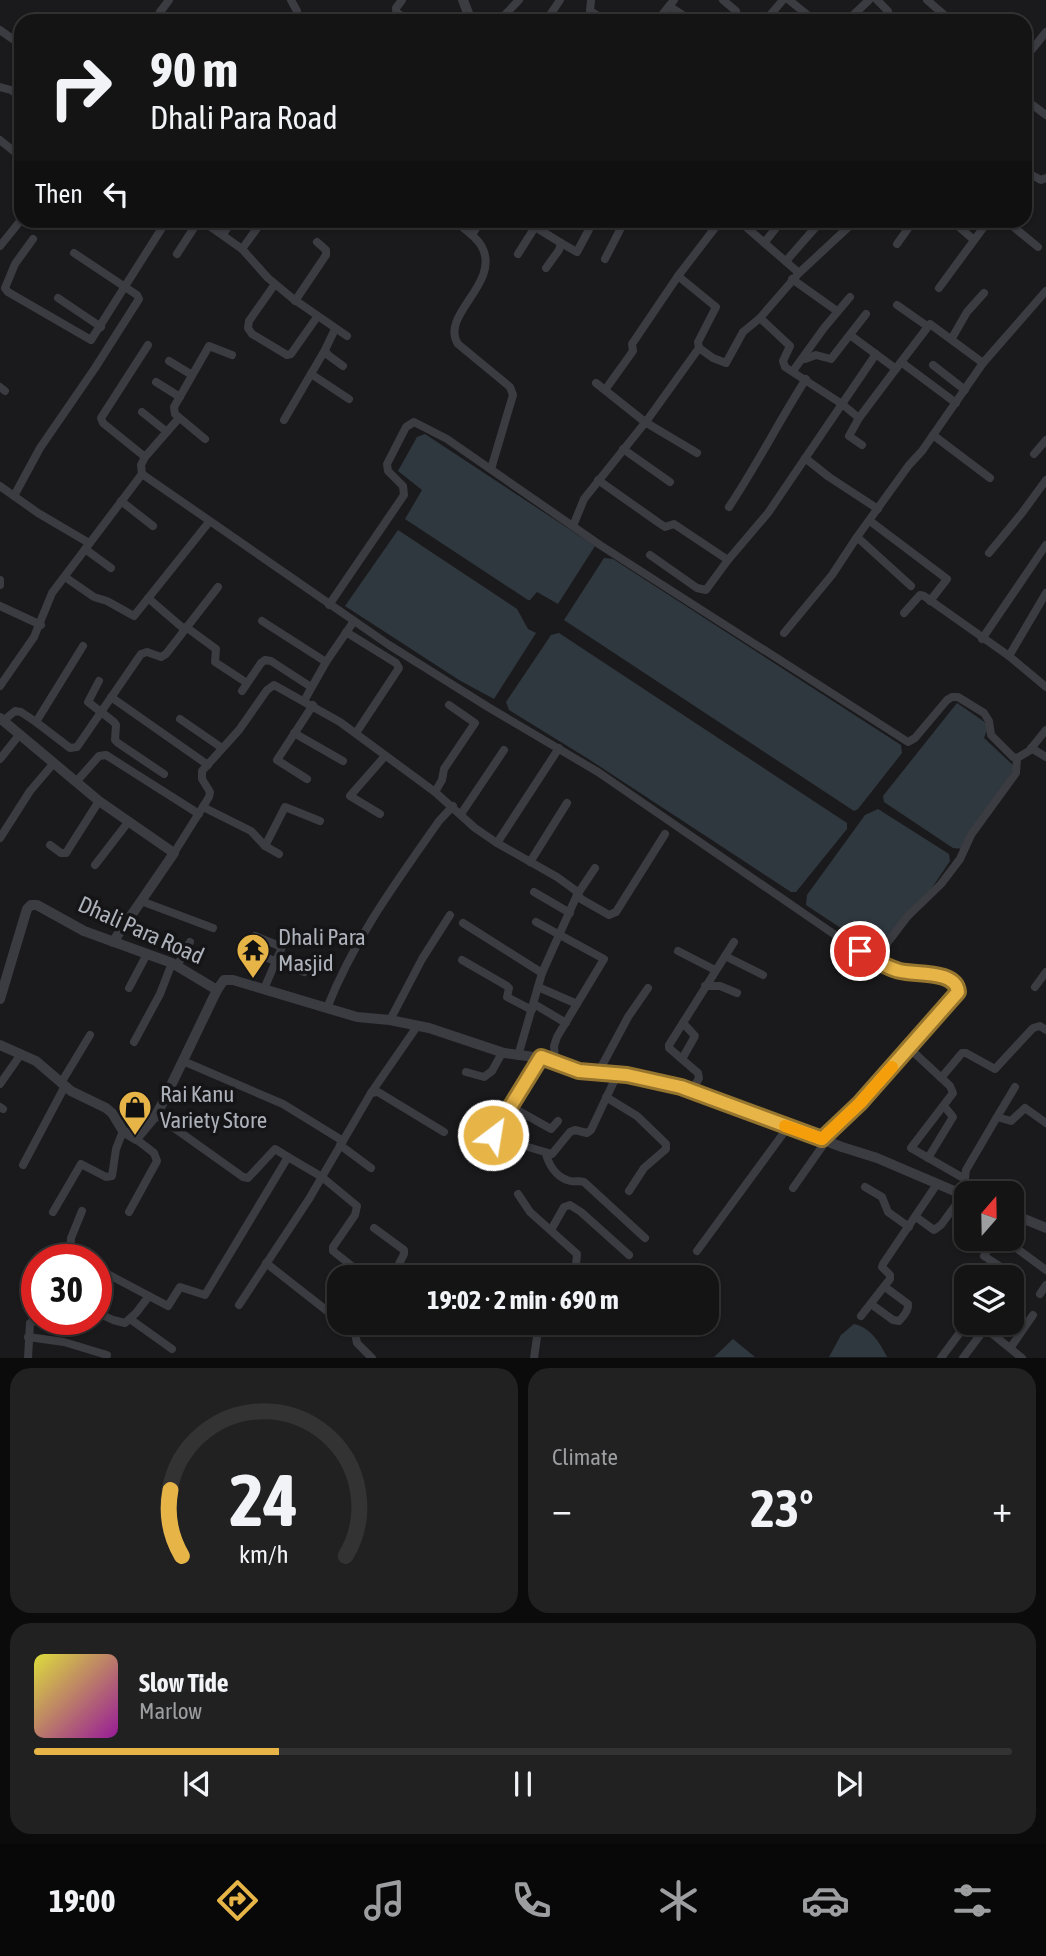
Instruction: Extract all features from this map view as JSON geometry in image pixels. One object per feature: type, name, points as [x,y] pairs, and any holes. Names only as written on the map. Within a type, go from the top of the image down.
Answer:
[{"type":"street","points":[[506,14],[519,0]]},
{"type":"street","points":[[723,0],[736,11]]},
{"type":"street","points":[[771,14],[783,0]]},
{"type":"street","points":[[789,0],[806,14]]},
{"type":"street","points":[[854,14],[869,0]]},
{"type":"street","points":[[877,0],[888,11],[886,14]]},
{"type":"street","points":[[927,0],[943,14]]},
{"type":"street","points":[[0,30],[14,40]]},
{"type":"street","points":[[1032,50],[1046,32]]},
{"type":"street","points":[[0,140],[14,151]]},
{"type":"street","points":[[0,246],[15,228]]},
{"type":"street","points":[[33,239],[15,264],[2,291],[8,292],[88,340],[93,339],[101,327],[162,228]]},
{"type":"street","points":[[177,254],[195,228]]},
{"type":"street","points":[[213,228],[242,249],[295,301],[347,336]]},
{"type":"street","points":[[223,234],[227,228]]},
{"type":"street","points":[[242,249],[256,228]]},
{"type":"street","points":[[463,228],[484,251],[484,274],[457,320],[454,338],[510,387],[513,395],[491,469]]},
{"type":"street","points":[[472,235],[476,228]]},
{"type":"street","points":[[518,254],[534,228]]},
{"type":"street","points":[[537,228],[577,251],[590,228]]},
{"type":"street","points":[[605,259],[621,228]]},
{"type":"street","points":[[605,390],[633,351],[632,344],[678,276],[715,228]]},
{"type":"street","points":[[748,228],[786,261],[796,276],[837,312]]},
{"type":"street","points":[[765,242],[776,228]]},
{"type":"street","points":[[786,261],[815,228]]},
{"type":"street","points":[[699,348],[726,363],[743,332],[760,318],[796,276],[847,228]]},
{"type":"street","points":[[897,244],[909,228]]},
{"type":"street","points":[[960,228],[974,240]]},
{"type":"street","points":[[939,288],[983,228]]},
{"type":"street","points":[[1015,228],[1038,247]]},
{"type":"street","points":[[295,301],[327,255],[326,250],[317,242]]},
{"type":"street","points":[[545,268],[561,243]]},
{"type":"street","points":[[14,496],[40,448],[138,303],[139,297],[125,286],[74,253]]},
{"type":"street","points":[[573,526],[584,499],[699,348],[698,338],[715,312],[716,306],[678,276]]},
{"type":"street","points":[[275,284],[249,321],[248,328],[252,334],[287,355],[291,354],[317,317]]},
{"type":"street","points":[[784,633],[832,575],[984,363],[1046,290]]},
{"type":"street","points":[[951,338],[967,312],[984,293]]},
{"type":"street","points":[[793,371],[850,297]]},
{"type":"street","points":[[58,298],[101,327]]},
{"type":"street","points":[[897,305],[927,326]]},
{"type":"street","points":[[802,360],[816,355],[830,359],[866,314]]},
{"type":"street","points":[[760,318],[790,346],[783,364],[859,418]]},
{"type":"street","points":[[862,445],[849,436],[859,418],[927,326],[933,325],[984,363]]},
{"type":"street","points":[[284,420],[335,329]]},
{"type":"street","points":[[850,334],[876,354],[898,365],[956,403]]},
{"type":"street","points":[[145,457],[103,423],[101,418],[148,345]]},
{"type":"street","points":[[205,439],[174,411],[192,375],[211,346],[232,355]]},
{"type":"street","points":[[325,350],[343,366]]},
{"type":"street","points":[[650,555],[704,591],[768,513],[876,354]]},
{"type":"street","points":[[169,361],[192,375]]},
{"type":"street","points":[[933,365],[965,390]]},
{"type":"street","points":[[311,373],[349,398]]},
{"type":"street","points":[[729,508],[758,464],[781,418],[806,379]]},
{"type":"street","points":[[156,382],[180,397]]},
{"type":"street","points":[[596,383],[645,422],[696,453]]},
{"type":"street","points":[[142,412],[167,432]]},
{"type":"street","points":[[0,686],[41,625],[47,601],[142,474],[141,465],[145,457],[179,418]]},
{"type":"street","points":[[329,604],[404,495],[403,486],[388,471],[387,464],[409,423],[422,424],[725,627],[908,742],[915,738],[952,696],[984,713],[994,739],[1017,758]]},
{"type":"street","points":[[933,435],[990,478]]},
{"type":"street","points":[[1034,454],[1046,440]]},
{"type":"street","points":[[623,449],[670,482]]},
{"type":"street","points":[[805,458],[878,509]]},
{"type":"street","points":[[142,474],[354,621],[488,707],[598,772],[841,939],[898,971],[951,980],[958,987],[958,992],[909,1048],[824,1140],[793,1188]]},
{"type":"street","points":[[598,481],[659,523],[666,527],[674,524],[727,560]]},
{"type":"street","points":[[989,553],[1045,483]]},
{"type":"street","points":[[0,486],[87,546],[111,568]]},
{"type":"street","points":[[121,501],[153,526]]},
{"type":"street","points":[[870,520],[947,579],[930,601]]},
{"type":"street","points":[[65,577],[94,597],[112,603],[131,615],[136,614],[209,522]]},
{"type":"street","points":[[857,537],[911,586]]},
{"type":"street","points":[[982,639],[1046,545]]},
{"type":"street","points":[[0,580],[0,585]]},
{"type":"street","points":[[174,853],[99,802],[2,720],[15,711],[21,712],[73,749],[87,734],[141,654],[147,652],[161,657],[218,587]]},
{"type":"street","points":[[1009,656],[1046,593]]},
{"type":"street","points":[[904,613],[919,595],[1009,656],[1046,687]]},
{"type":"street","points":[[148,598],[216,649],[215,662],[245,687],[265,660],[271,661],[311,687]]},
{"type":"street","points":[[0,606],[41,625]]},
{"type":"street","points":[[262,621],[326,662]]},
{"type":"street","points":[[307,779],[277,760],[308,703],[311,687],[354,621]]},
{"type":"street","points":[[346,632],[396,663],[398,668],[356,733]]},
{"type":"street","points":[[36,722],[83,646]]},
{"type":"street","points":[[99,681],[88,701],[116,725],[115,736],[118,743],[164,774]]},
{"type":"street","points":[[113,942],[201,811],[210,792],[201,775],[270,687],[279,687],[356,733],[453,806],[497,844],[571,886],[577,895],[606,914],[616,912],[665,834]]},
{"type":"street","points":[[111,697],[208,765]]},
{"type":"street","points":[[435,792],[442,780],[444,769],[475,723],[449,705]]},
{"type":"street","points":[[180,719],[222,748]]},
{"type":"street","points":[[1017,758],[1031,748],[1046,730]]},
{"type":"street","points":[[294,733],[343,761]]},
{"type":"street","points":[[0,760],[20,734]]},
{"type":"street","points":[[497,844],[559,748]]},
{"type":"street","points":[[1031,748],[1046,757]]},
{"type":"street","points":[[461,814],[504,750]]},
{"type":"street","points":[[76,782],[99,756],[106,755],[201,811],[251,831],[265,846],[279,854]]},
{"type":"street","points":[[380,814],[350,796],[385,756]]},
{"type":"street","points":[[874,959],[907,917],[941,884],[960,859],[971,835],[1016,773],[1017,758]]},
{"type":"street","points":[[0,838],[30,790],[54,763]]},
{"type":"street","points":[[50,845],[61,853],[66,853],[99,802]]},
{"type":"street","points":[[530,862],[567,803]]},
{"type":"street","points":[[327,1008],[346,963],[365,929],[439,821],[453,806]]},
{"type":"street","points":[[265,846],[285,807],[320,821]]},
{"type":"street","points":[[94,865],[128,821]]},
{"type":"street","points":[[518,1056],[542,973],[577,895],[595,868]]},
{"type":"street","points":[[534,892],[570,914]]},
{"type":"street","points":[[141,901],[213,928]]},
{"type":"street","name":"Dhali Para Road","points":[[0,999],[27,909],[31,905],[37,905],[84,930],[175,965],[217,990],[227,979],[357,1017],[418,1025],[502,1053],[541,1057],[579,1071],[659,1082],[692,1091],[877,1158],[954,1192]]},
{"type":"street","points":[[390,1020],[417,968],[450,915]]},
{"type":"street","points":[[536,922],[604,959],[576,1003],[554,1046],[555,1061]]},
{"type":"street","points":[[463,923],[542,973]]},
{"type":"street","points":[[255,936],[281,946],[282,950],[264,989]]},
{"type":"street","points":[[134,1042],[190,942]]},
{"type":"street","points":[[692,1091],[699,1075],[668,1045],[734,942]]},
{"type":"street","points":[[678,951],[715,970]]},
{"type":"street","points":[[254,953],[304,972]]},
{"type":"street","points":[[129,988],[147,954]]},
{"type":"street","points":[[725,956],[763,975]]},
{"type":"street","points":[[461,960],[507,986],[507,997],[566,1023]]},
{"type":"street","points":[[1035,987],[1046,972]]},
{"type":"street","points":[[705,986],[720,986],[737,993]]},
{"type":"street","points":[[538,987],[576,1003]]},
{"type":"street","points":[[598,1073],[628,1017],[648,988]]},
{"type":"street","points":[[136,1139],[156,1115],[217,990]]},
{"type":"street","points":[[682,1059],[695,1036],[683,1023]]},
{"type":"street","points":[[239,1305],[322,1177],[371,1093],[418,1025]]},
{"type":"street","points":[[941,1078],[962,1053],[995,1069],[1033,1028],[1040,1026],[1046,1030]]},
{"type":"street","points":[[23,1165],[90,1035]]},
{"type":"street","points":[[0,1045],[36,1061],[63,1085],[112,1113],[123,1131],[154,1153],[157,1161],[129,1212]]},
{"type":"street","points":[[909,1048],[953,1093],[911,1147],[965,1179],[966,1170],[1015,1087]]},
{"type":"street","points":[[466,1072],[484,1077],[492,1071],[502,1053]]},
{"type":"street","points":[[0,1084],[21,1054]]},
{"type":"street","points":[[493,1135],[541,1057]]},
{"type":"street","points":[[183,1061],[283,1104],[342,1143],[371,1168]]},
{"type":"street","points":[[501,1120],[520,1129],[518,1141],[521,1145],[546,1154],[555,1152],[572,1131],[589,1132],[617,1075]]},
{"type":"street","points":[[371,1093],[378,1092],[444,1132]]},
{"type":"street","points":[[606,1097],[637,1116],[666,1144],[666,1149],[644,1168],[629,1191]]},
{"type":"street","points":[[928,1158],[953,1117],[944,1105]]},
{"type":"street","points":[[510,1106],[551,1129],[558,1121]]},
{"type":"street","points":[[997,1117],[1012,1121],[1025,1108],[1046,1123]]},
{"type":"street","points":[[156,1115],[243,1177],[248,1178],[254,1174],[275,1149],[322,1177],[357,1206],[355,1215],[333,1247],[335,1254],[350,1265]]},
{"type":"street","points":[[697,1251],[788,1127]]},
{"type":"street","points":[[53,1212],[81,1164],[106,1177],[112,1176],[116,1149],[123,1131]]},
{"type":"street","points":[[546,1154],[551,1167],[560,1176],[568,1181],[584,1182],[645,1238]]},
{"type":"street","points":[[112,1276],[168,1306],[180,1287],[205,1295],[289,1157]]},
{"type":"street","points":[[861,1316],[891,1277],[882,1267],[883,1264],[937,1184]]},
{"type":"street","points":[[865,1187],[883,1197],[888,1212],[909,1227]]},
{"type":"street","points":[[518,1194],[530,1212],[577,1254],[576,1265]]},
{"type":"street","points":[[551,1230],[564,1207],[570,1206],[581,1212],[629,1255]]},
{"type":"street","points":[[916,1217],[936,1230],[954,1208]]},
{"type":"street","points":[[71,1244],[71,1238],[82,1211]]},
{"type":"street","points":[[1024,1219],[1046,1228]]},
{"type":"street","points":[[374,1228],[404,1250],[398,1265]]},
{"type":"street","points":[[987,1251],[984,1256],[998,1265]]},
{"type":"street","points":[[1020,1251],[1046,1270]]},
{"type":"street","points":[[266,1263],[327,1311]]},
{"type":"street","points":[[1040,1294],[1046,1285]]},
{"type":"street","points":[[871,1304],[893,1320],[902,1319],[908,1310],[908,1304],[885,1287]]},
{"type":"street","points":[[112,1319],[125,1323],[149,1296]]},
{"type":"street","points":[[1011,1347],[1033,1315]]},
{"type":"street","points":[[130,1319],[172,1349]]},
{"type":"street","points":[[355,1335],[357,1343],[372,1357]]},
{"type":"street","points":[[534,1357],[537,1335]]},
{"type":"street","points":[[941,1357],[958,1335]]},
{"type":"street","points":[[963,1357],[980,1335]]},
{"type":"street","points":[[997,1335],[1022,1357]]},
{"type":"street","points":[[28,1357],[28,1337],[64,1342],[107,1355]]},
{"type":"shaded area","points":[[425,434],[595,546],[558,604],[537,592],[528,600],[405,519],[422,490],[398,471],[417,437]]},
{"type":"shaded area","points":[[398,530],[517,609],[528,629],[536,633],[494,699],[459,680],[345,606]]},
{"type":"shaded area","points":[[604,558],[613,559],[901,745],[902,753],[858,809],[854,811],[564,620]]},
{"type":"shaded area","points":[[559,633],[847,823],[847,829],[796,892],[791,892],[509,710],[506,702],[551,635]]},
{"type":"shaded area","points":[[957,703],[989,725],[984,738],[1015,767],[963,849],[953,848],[884,802],[883,796]]},
{"type":"shaded area","points":[[878,809],[949,854],[950,861],[925,898],[877,952],[806,905],[807,895],[865,815]]},
{"type":"shaded area","points":[[854,1324],[870,1332],[887,1357],[829,1357],[841,1335]]},
{"type":"shaded area","points":[[733,1339],[755,1357],[714,1357]]},
{"type":"slow traffic","points":[[785,1126],[822,1139],[860,1103],[892,1067]]},
{"type":"place","name":"Dhali Para Masjid","points":[[253,980]]},
{"type":"place","name":"Rai Kanu Variety Store","points":[[135,1137]]},
{"type":"route","points":[[493,1135],[541,1057],[579,1071],[627,1075],[681,1087],[822,1139],[860,1103],[958,992],[956,983],[951,980],[898,971],[860,951]]}]
